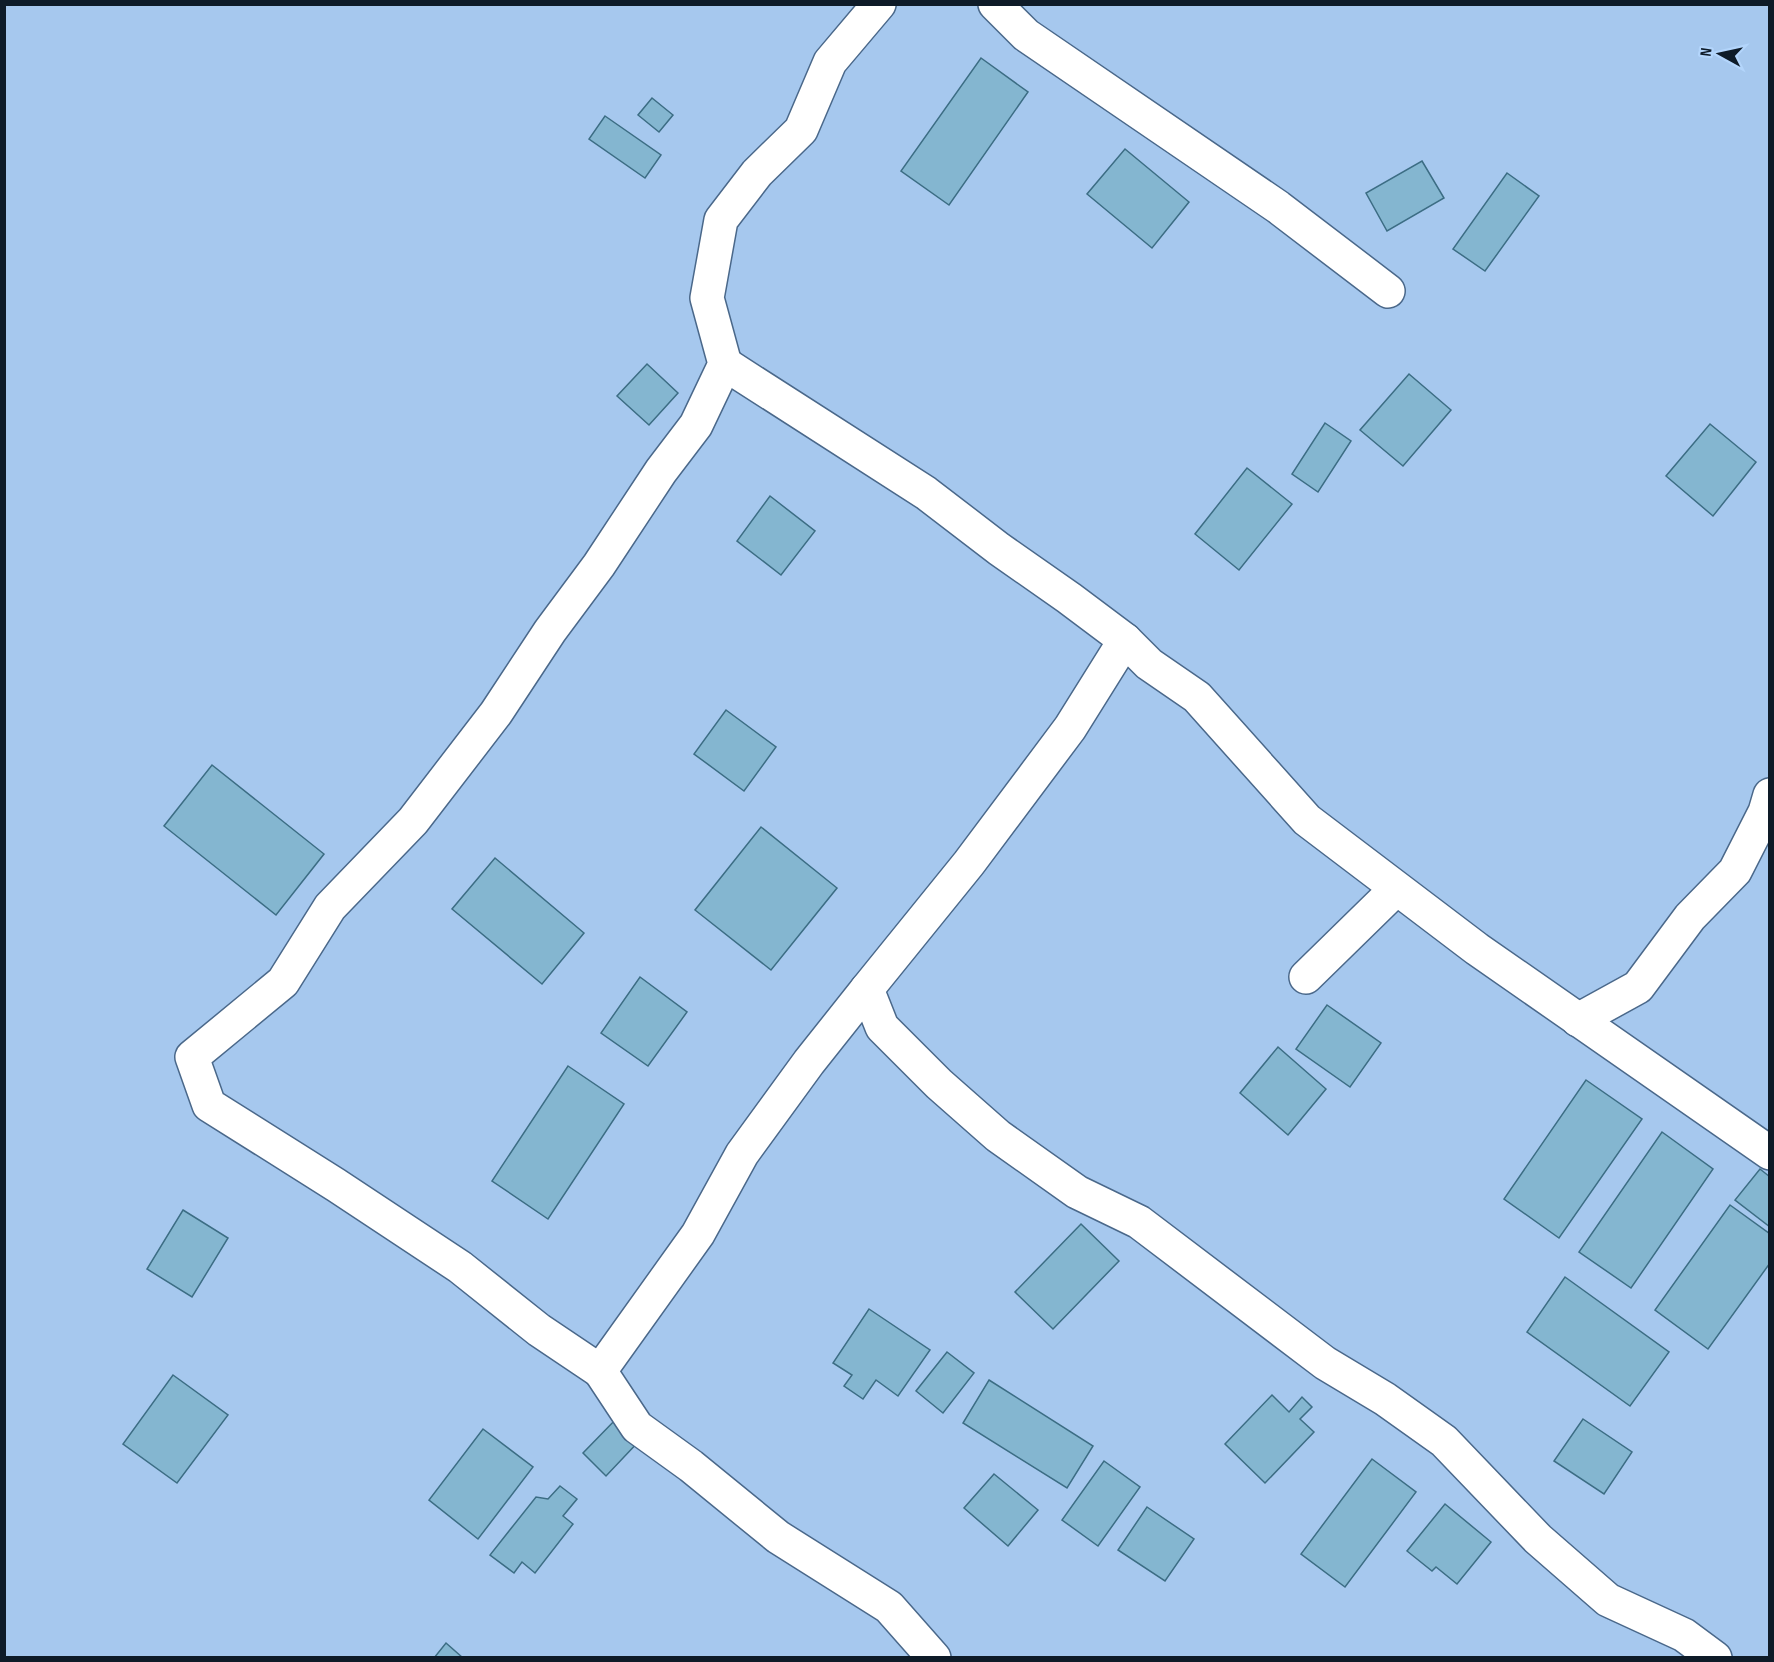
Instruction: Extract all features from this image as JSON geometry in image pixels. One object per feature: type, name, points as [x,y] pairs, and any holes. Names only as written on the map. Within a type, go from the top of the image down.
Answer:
[{"type":"street","points":[[879,4],[830,62],[801,130],[757,172],[721,220],[707,298],[725,363],[696,425],[661,471],[599,565],[550,631],[495,713],[413,821],[330,907],[283,982],[192,1057],[209,1105],[460,1267],[539,1330],[600,1371],[637,1427],[691,1466],[778,1538],[890,1607],[934,1658]]},
{"type":"street","points":[[995,4],[1026,35],[1278,207],[1388,291]]},
{"type":"street","points":[[725,363],[926,494],[1125,640],[1149,664],[1197,696],[1307,820],[1477,949],[1770,1153]]},
{"type":"street","points":[[600,1371],[698,1234],[742,1154],[810,1062],[969,863],[1071,728],[1125,640]]},
{"type":"street","points":[[1578,1020],[1638,987],[1690,917],[1735,872],[1765,812],[1770,795]]},
{"type":"street","points":[[1306,977],[1396,889]]},
{"type":"street","points":[[867,989],[882,1028],[939,1084],[998,1136],[1077,1192],[1139,1222],[1325,1363],[1385,1399],[1444,1441],[1538,1539],[1608,1600],[1683,1635],[1715,1658]]},
{"type":"building","points":[[981,58],[1028,92],[949,205],[901,171]]},
{"type":"building","points":[[652,98],[673,115],[659,132],[638,115]]},
{"type":"building","points":[[605,116],[661,155],[645,178],[589,139]]},
{"type":"building","points":[[1125,149],[1189,202],[1152,248],[1087,194]]},
{"type":"building","points":[[1422,161],[1444,198],[1387,231],[1366,193]]},
{"type":"building","points":[[1507,173],[1539,196],[1485,271],[1453,249]]},
{"type":"building","points":[[647,364],[678,393],[649,425],[617,396]]},
{"type":"building","points":[[1409,374],[1451,410],[1403,466],[1360,430]]},
{"type":"building","points":[[1325,423],[1351,441],[1318,492],[1292,474]]},
{"type":"building","points":[[1710,424],[1756,462],[1713,516],[1666,476]]},
{"type":"building","points":[[1247,468],[1292,504],[1239,570],[1195,534]]},
{"type":"building","points":[[770,496],[815,531],[781,575],[737,541]]},
{"type":"building","points":[[726,710],[776,747],[744,791],[694,754]]},
{"type":"building","points":[[212,765],[324,854],[276,915],[164,826]]},
{"type":"building","points":[[761,827],[837,888],[771,970],[695,910]]},
{"type":"building","points":[[495,858],[584,933],[542,984],[452,909]]},
{"type":"building","points":[[640,977],[687,1012],[648,1066],[601,1033]]},
{"type":"building","points":[[1327,1005],[1381,1043],[1350,1087],[1296,1049]]},
{"type":"building","points":[[1278,1047],[1326,1089],[1288,1135],[1240,1093]]},
{"type":"building","points":[[568,1066],[624,1104],[548,1219],[492,1181]]},
{"type":"building","points":[[1586,1080],[1642,1119],[1559,1238],[1504,1199]]},
{"type":"building","points":[[1662,1132],[1713,1169],[1631,1288],[1579,1252]]},
{"type":"building","points":[[1760,1169],[1770,1177],[1770,1227],[1735,1200]]},
{"type":"building","points":[[1730,1205],[1770,1234],[1770,1263],[1708,1349],[1655,1310]]},
{"type":"building","points":[[183,1210],[228,1238],[192,1297],[147,1269]]},
{"type":"building","points":[[1081,1224],[1119,1261],[1053,1329],[1015,1292]]},
{"type":"building","points":[[1565,1277],[1669,1352],[1630,1406],[1527,1332]]},
{"type":"building","points":[[869,1309],[930,1350],[898,1396],[876,1380],[863,1399],[844,1386],[852,1375],[833,1363]]},
{"type":"building","points":[[947,1352],[974,1373],[943,1413],[916,1391]]},
{"type":"building","points":[[173,1375],[228,1415],[177,1483],[123,1444]]},
{"type":"building","points":[[989,1380],[1093,1446],[1067,1488],[963,1423]]},
{"type":"building","points":[[1272,1395],[1289,1412],[1302,1397],[1312,1407],[1300,1419],[1314,1432],[1265,1483],[1225,1444]]},
{"type":"building","points":[[618,1417],[641,1439],[606,1476],[583,1453]]},
{"type":"building","points":[[1583,1419],[1632,1452],[1604,1494],[1554,1461]]},
{"type":"building","points":[[483,1429],[533,1467],[478,1539],[429,1500]]},
{"type":"building","points":[[1372,1459],[1416,1492],[1345,1587],[1301,1554]]},
{"type":"building","points":[[1104,1461],[1140,1487],[1098,1546],[1062,1520]]},
{"type":"building","points":[[994,1474],[1038,1510],[1008,1546],[964,1508]]},
{"type":"building","points":[[560,1486],[577,1499],[563,1516],[573,1524],[535,1573],[522,1562],[514,1573],[490,1555],[536,1497],[548,1499]]},
{"type":"building","points":[[1445,1504],[1491,1542],[1457,1584],[1436,1567],[1432,1571],[1407,1551]]},
{"type":"building","points":[[1147,1507],[1194,1539],[1165,1581],[1118,1550]]},
{"type":"building","points":[[446,1643],[463,1658],[434,1658]]}]
